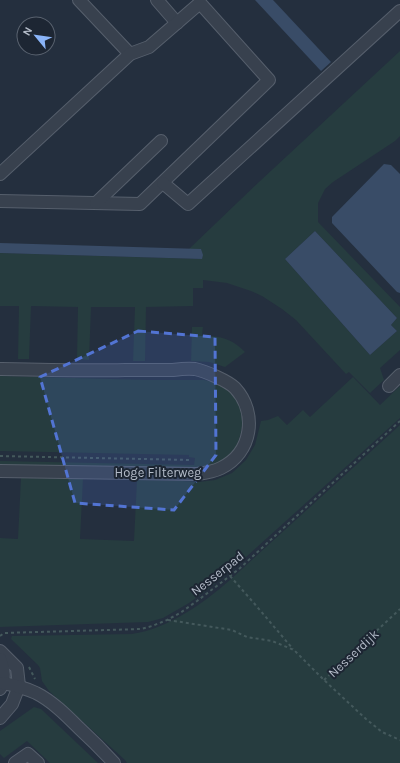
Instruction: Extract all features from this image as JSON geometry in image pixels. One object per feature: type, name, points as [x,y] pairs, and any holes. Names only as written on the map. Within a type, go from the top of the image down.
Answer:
[{"type":"street","points":[[79,0],[130,54]]},
{"type":"street","points":[[157,0],[178,23]]},
{"type":"street","points":[[0,174],[130,54],[149,47],[200,3],[269,80],[140,204],[0,201]]},
{"type":"street","points":[[163,182],[188,204],[400,11]]},
{"type":"street","points":[[96,203],[161,141]]},
{"type":"street","name":"Hoge Filterweg","points":[[0,369],[195,369],[221,378],[234,387],[241,395],[245,403],[248,413],[249,427],[247,438],[236,457],[222,468],[213,472],[197,474],[0,471]]},
{"type":"street","points":[[388,386],[400,375]]},
{"type":"street","points":[[0,651],[17,668],[19,686],[12,704],[0,718]]},
{"type":"street","points":[[0,659],[4,669],[2,686],[19,686],[47,700],[65,714],[114,763]]},
{"type":"street","points":[[15,763],[28,754],[38,763]]},
{"type":"path","name":"Nesserpad","points":[[0,636],[4,633],[141,629],[167,620],[197,601],[255,555],[400,421]]},
{"type":"path","points":[[0,456],[190,460]]},
{"type":"path","points":[[230,576],[294,650],[324,680]]},
{"type":"path","name":"Nesserdijk","points":[[400,609],[324,680],[382,732],[400,740]]},
{"type":"path","points":[[167,620],[232,630],[247,637],[272,641],[294,650]]},
{"type":"path","points":[[27,665],[35,678],[35,693]]},
{"type":"highlighted area","points":[[138,331],[215,337],[216,455],[174,510],[75,503],[40,377]]},
{"type":"green space","points":[[400,51],[400,136],[395,141],[333,182],[325,189],[318,203],[318,222],[400,307],[400,350],[380,368],[384,380],[370,393],[349,372],[346,374],[296,320],[282,309],[251,291],[227,283],[203,280],[203,288],[193,288],[193,306],[146,307],[145,361],[133,361],[135,307],[91,307],[89,360],[77,359],[78,307],[31,306],[29,359],[18,359],[19,306],[0,306],[0,253],[202,259],[201,249],[189,249]],"holes":[[[315,231],[397,318],[391,325],[397,331],[370,355],[285,259]]]},
{"type":"green space","points":[[192,327],[203,327],[202,335],[226,339],[240,347],[245,352],[225,367],[209,362],[191,361]]},
{"type":"green space","points":[[0,376],[204,380],[215,383],[224,388],[232,394],[238,402],[241,411],[241,431],[236,448],[226,460],[218,464],[197,469],[0,466],[0,461],[194,465],[195,458],[189,457],[189,455],[0,451]]},
{"type":"green space","points":[[353,377],[380,405],[400,386],[400,418],[235,567],[189,603],[163,618],[148,622],[0,627],[0,538],[18,539],[21,478],[83,479],[80,539],[134,541],[137,480],[199,482],[215,480],[232,473],[246,460],[255,445],[261,421],[278,416],[287,425],[303,410],[310,417]]},
{"type":"green space","points":[[400,425],[400,763],[127,763],[49,691],[42,681],[40,668],[38,665],[11,639],[12,636],[132,634],[158,627],[172,621],[197,606],[230,580]]},
{"type":"green space","points":[[34,707],[41,709],[98,763],[50,763],[27,741],[4,758],[0,754],[0,731]]},
{"type":"water","points":[[255,0],[273,0],[331,62],[321,71]]},
{"type":"water","points":[[384,164],[391,165],[400,174],[400,293],[397,292],[332,223],[332,217]]},
{"type":"water","points":[[315,231],[397,318],[391,325],[397,331],[370,355],[285,259]]},
{"type":"water","points":[[0,243],[201,249],[203,255],[202,259],[0,253]]}]
